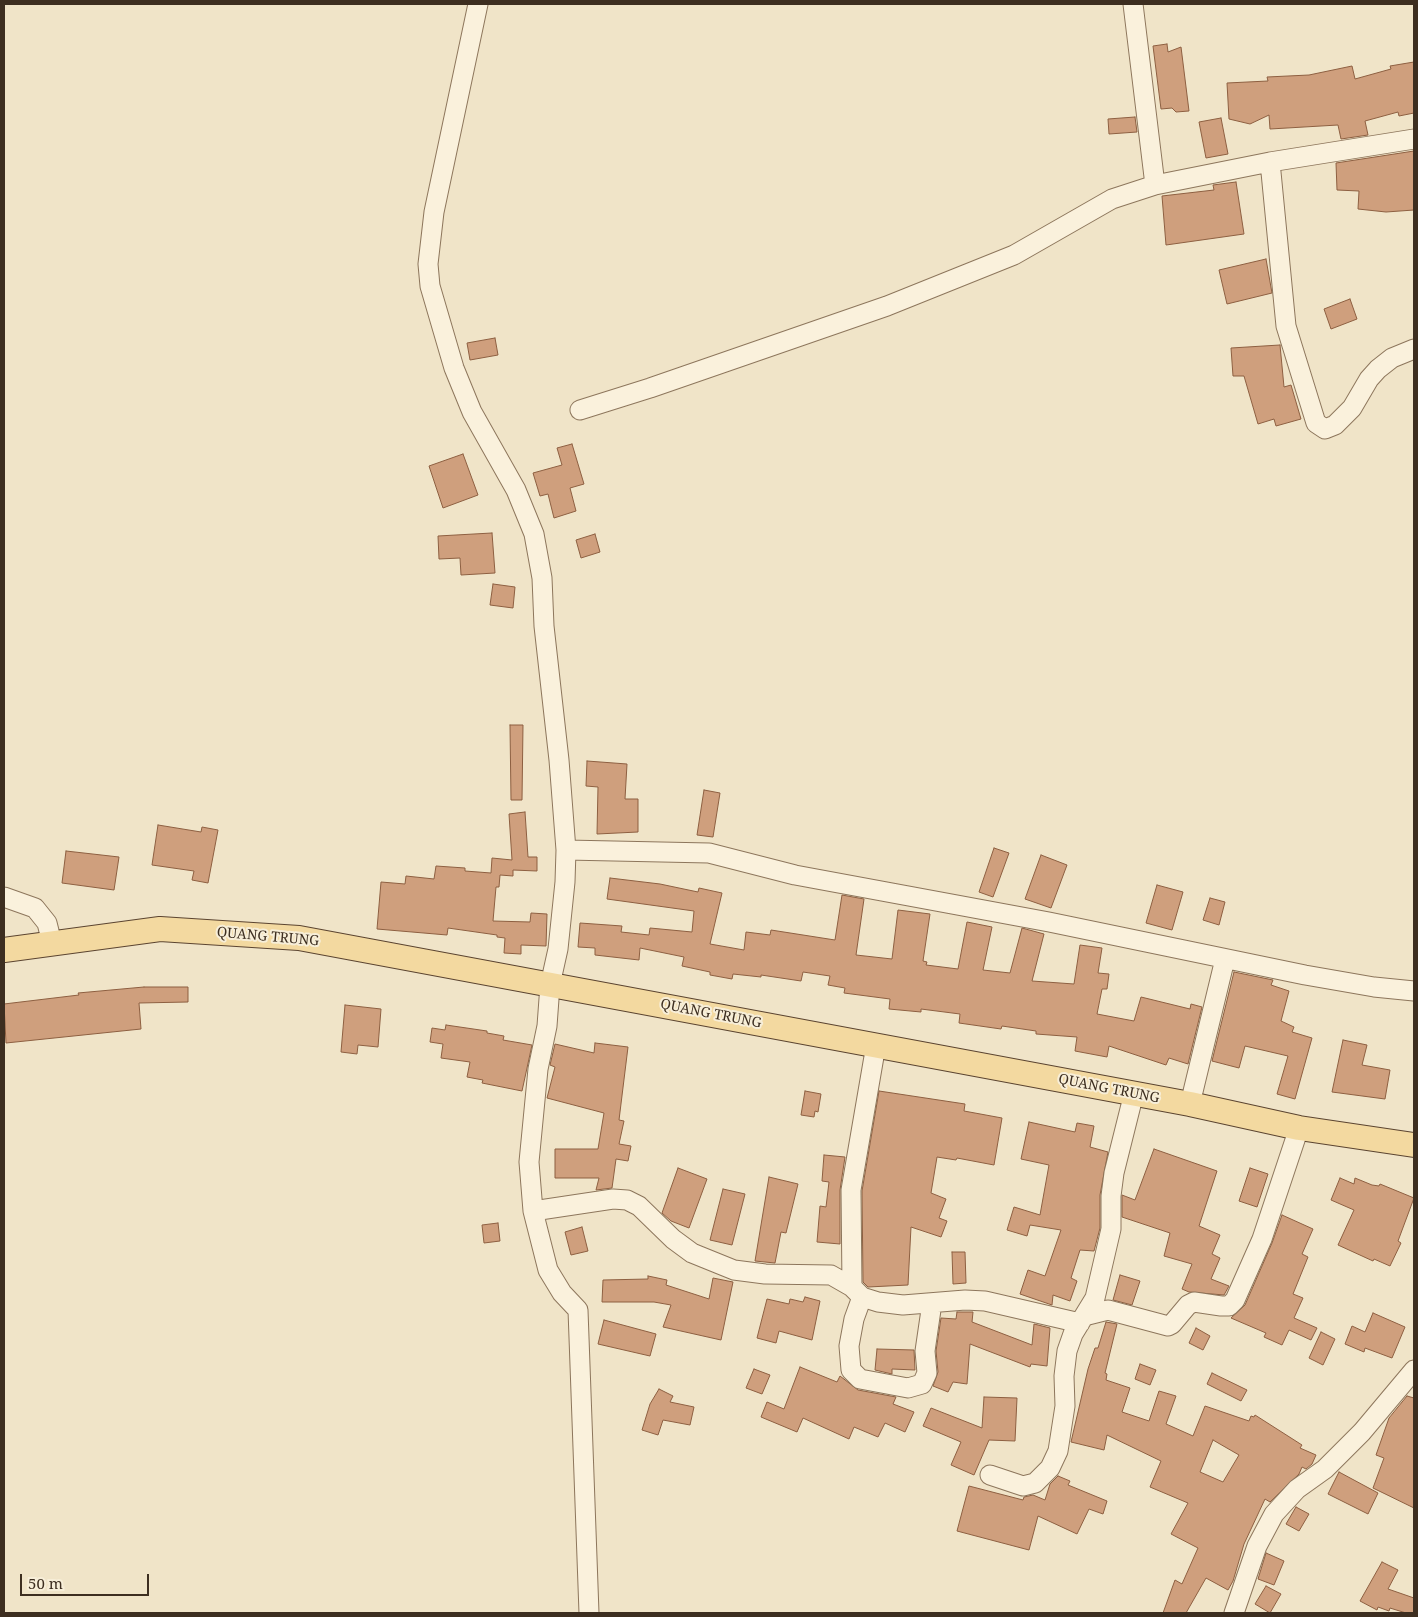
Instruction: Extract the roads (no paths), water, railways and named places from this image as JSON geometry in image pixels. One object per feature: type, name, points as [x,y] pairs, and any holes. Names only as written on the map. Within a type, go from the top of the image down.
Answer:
[{"type":"main road","name":"QUANG TRUNG","points":[[4,950],[160,928],[299,938],[1134,1093],[1299,1128],[1414,1145]]},
{"type":"street","points":[[478,4],[432,227],[428,264],[430,286],[454,368],[472,412],[512,484],[534,534],[542,578],[566,850],[562,923],[550,984],[547,1026],[538,1069],[529,1162],[533,1211],[548,1270],[562,1294],[578,1310],[588,1613]]},
{"type":"street","points":[[1133,4],[1154,185]]},
{"type":"street","points":[[580,410],[650,388],[887,306],[1014,254],[1112,199],[1154,185],[1270,162],[1414,139]]},
{"type":"street","points":[[1270,162],[1286,326],[1316,423],[1325,428],[1336,425],[1352,408],[1378,369],[1392,358],[1414,349]]},
{"type":"street","points":[[566,850],[709,853],[804,877],[1049,922],[1226,959],[1374,987],[1414,990]]},
{"type":"street","points":[[4,897],[35,908],[47,923],[52,943]]},
{"type":"street","points":[[1190,1104],[1226,959]]},
{"type":"street","points":[[876,1045],[851,1190],[857,1292],[849,1346],[851,1370],[860,1379],[908,1388],[918,1387],[922,1384],[927,1373],[926,1351],[932,1303]]},
{"type":"street","points":[[990,1475],[1023,1486],[1035,1483],[1050,1468],[1058,1451],[1063,1424],[1067,1351],[1082,1319],[1096,1298],[1110,1230],[1114,1173],[1134,1093]]},
{"type":"street","points":[[533,1211],[613,1198],[627,1200],[639,1206],[672,1239],[692,1253],[713,1263],[756,1273],[830,1275],[857,1292],[878,1302],[903,1305],[965,1300],[985,1301],[1082,1319],[1108,1310],[1168,1326],[1172,1324],[1188,1305],[1194,1302],[1229,1306],[1236,1300],[1252,1266],[1299,1128]]},
{"type":"street","points":[[1234,1613],[1257,1546],[1274,1514],[1297,1489],[1325,1469],[1362,1432],[1414,1370]]}]
